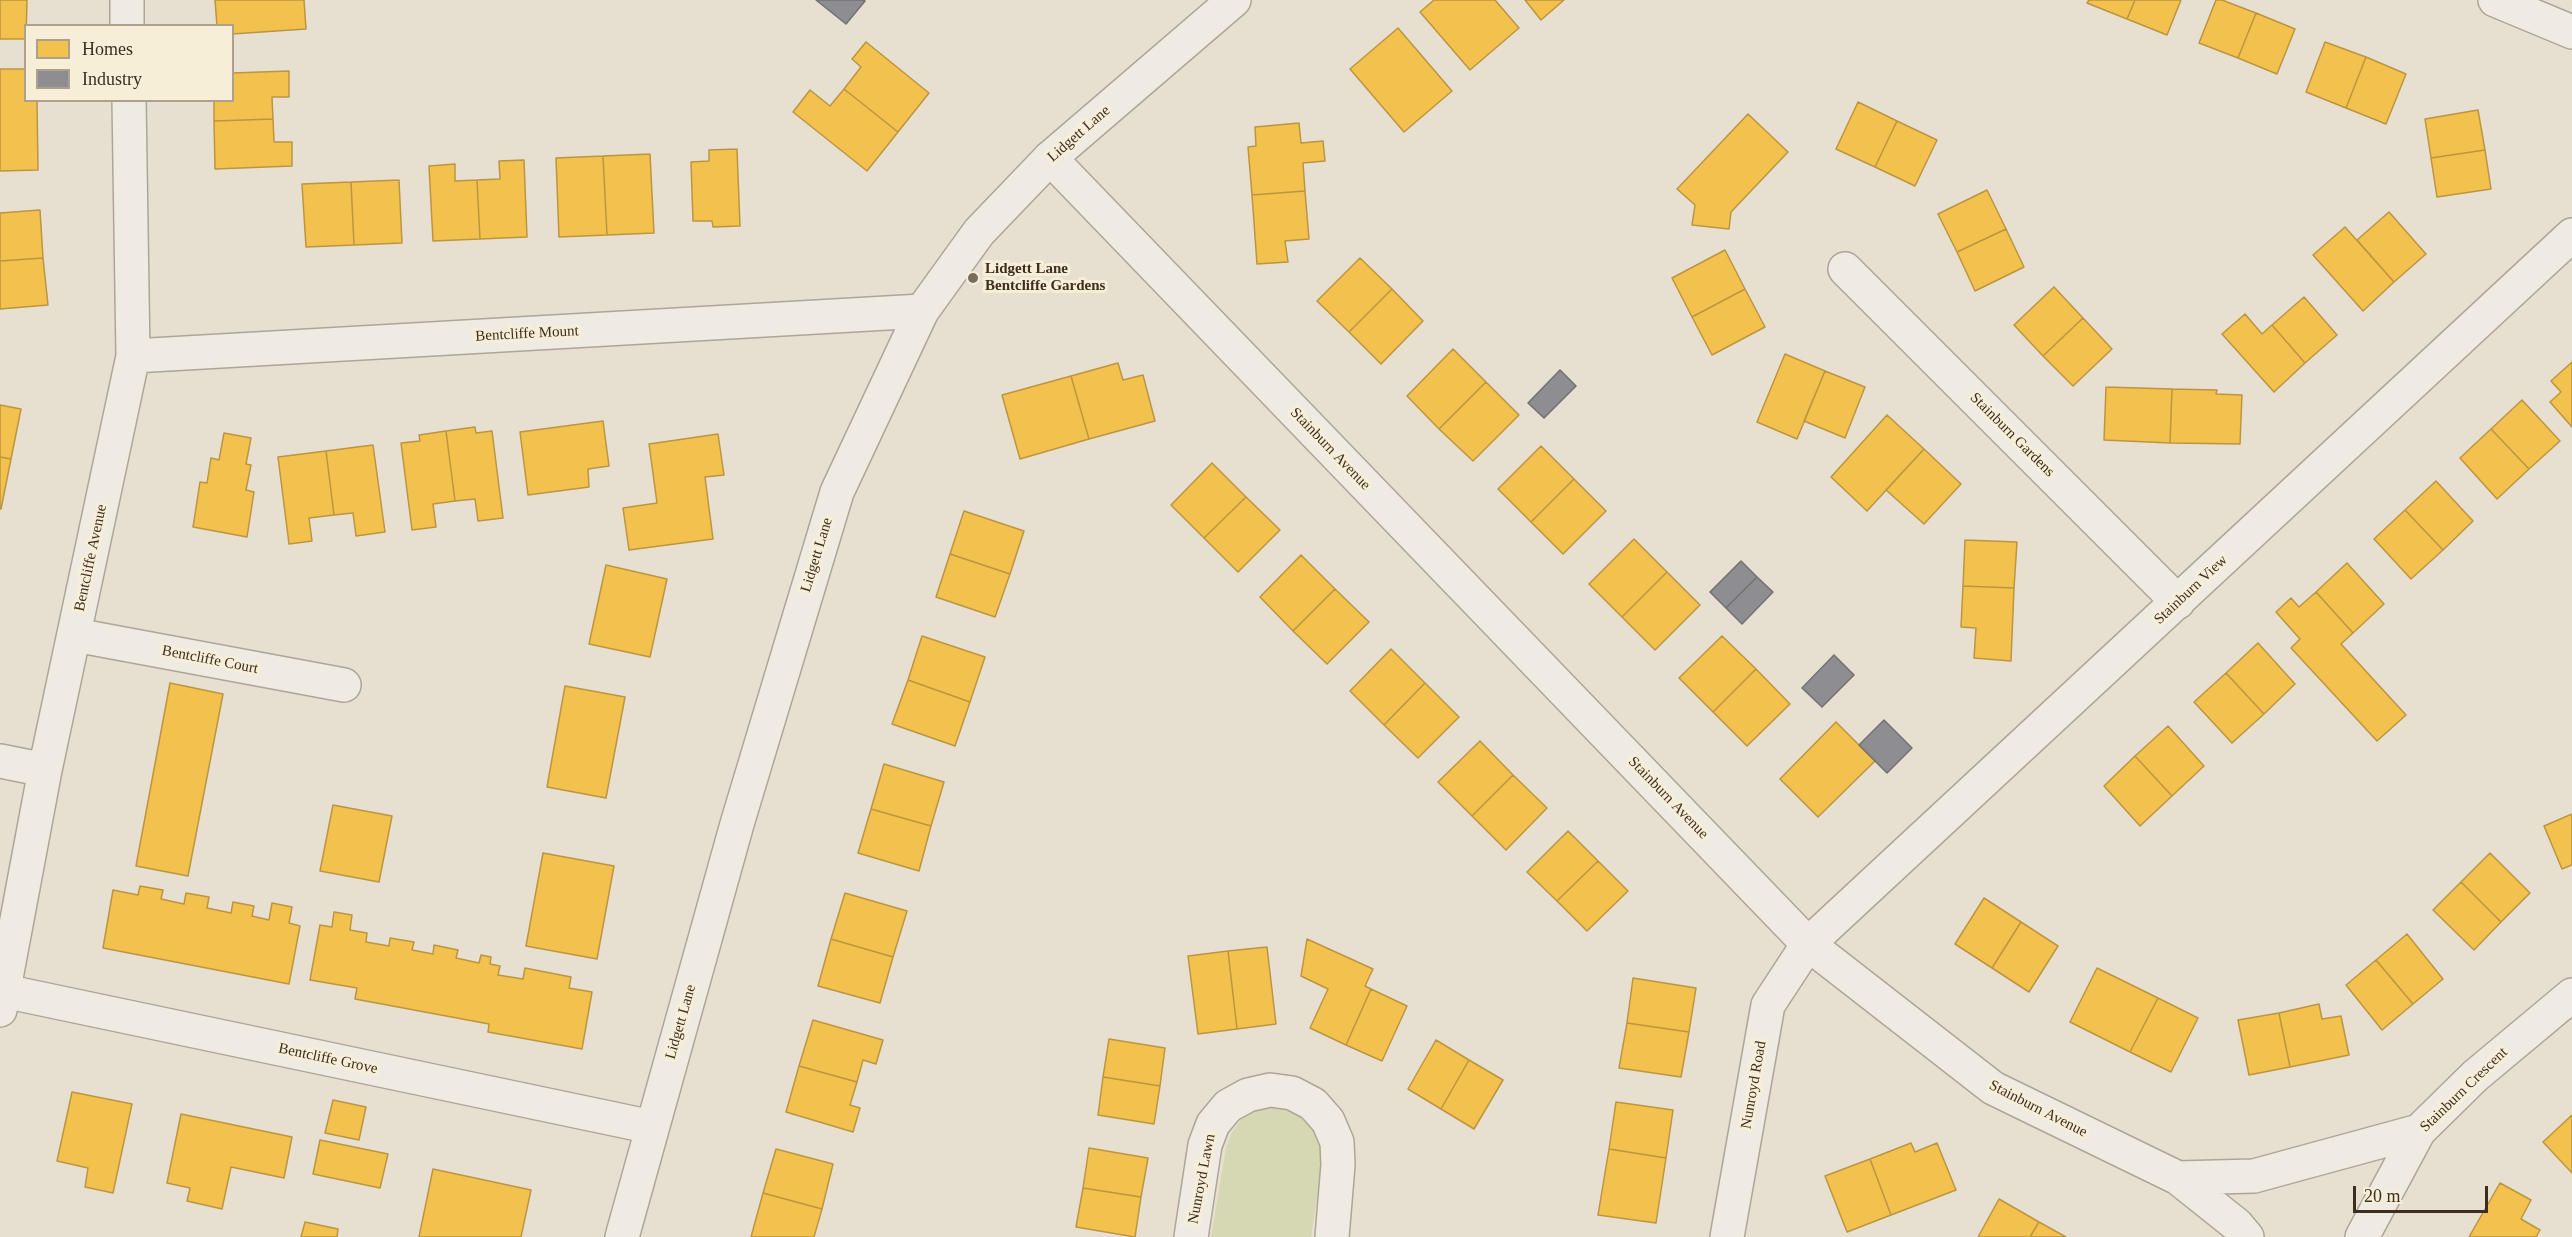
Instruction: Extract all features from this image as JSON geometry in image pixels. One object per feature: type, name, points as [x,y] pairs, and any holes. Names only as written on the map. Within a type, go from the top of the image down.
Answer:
[{"type":"street","points":[[127,0],[127,24]]},
{"type":"street","name":"Lidgett Lane","points":[[622,1237],[750,780],[837,492],[922,311],[979,232],[1050,158],[1234,0]]},
{"type":"street","points":[[2495,0],[2572,32]]},
{"type":"street","name":"Bentcliffe Avenue","points":[[2,1001],[45,770],[133,356],[129,102]]},
{"type":"street","name":"Stainburn Avenue","points":[[1050,158],[1808,944],[1993,1088],[2178,1178],[2254,1176],[2419,1131]]},
{"type":"street","name":"Stainburn View","points":[[1808,944],[2572,235]]},
{"type":"street","name":"Stainburn Gardens","points":[[1845,269],[2178,602]]},
{"type":"street","name":"Bentcliffe Mount","points":[[133,356],[922,311]]},
{"type":"street","name":"Bentcliffe Court","points":[[75,635],[344,685]]},
{"type":"street","points":[[0,761],[45,770]]},
{"type":"street","name":"Nunroyd Road","points":[[1727,1237],[1768,1005],[1808,944]]},
{"type":"street","name":"Stainburn Crescent","points":[[2362,1237],[2419,1131],[2475,1076],[2572,995]]},
{"type":"street","name":"Bentcliffe Grove","points":[[2,1001],[652,1127]]},
{"type":"street","name":"Nunroyd Lawn","points":[[1191,1237],[1205,1145],[1213,1124],[1228,1106],[1248,1095],[1270,1090],[1292,1093],[1313,1104],[1328,1121],[1337,1142],[1338,1164],[1332,1237]]},
{"type":"street","points":[[2178,1178],[2237,1225],[2247,1237]]},
{"type":"green space","points":[[1273,1107],[1289,1110],[1304,1117],[1315,1129],[1321,1145],[1323,1161],[1311,1237],[1211,1237],[1226,1148],[1232,1132],[1242,1119],[1256,1111]]},
{"type":"building: Homes","points":[[0,0],[27,0],[24,39],[0,39]]},
{"type":"building: Homes","points":[[215,0],[304,0],[306,29],[234,34],[234,24],[217,24]]},
{"type":"building: Homes","points":[[1434,0],[1495,0],[1519,28],[1470,70],[1420,12]]},
{"type":"building: Homes","points":[[1525,0],[1564,0],[1541,20]]},
{"type":"building: Homes","points":[[2089,0],[2135,0],[2127,19],[2087,3]]},
{"type":"building: Homes","points":[[2135,0],[2181,0],[2167,35],[2127,19]]},
{"type":"building: Homes","points":[[2216,0],[2222,0],[2256,13],[2238,58],[2199,43]]},
{"type":"building: Homes","points":[[2256,13],[2295,29],[2277,74],[2238,58]]},
{"type":"building: Homes","points":[[1398,28],[1452,91],[1404,132],[1350,69]]},
{"type":"building: Homes","points":[[866,42],[929,93],[898,132],[844,89],[861,67],[852,59]]},
{"type":"building: Homes","points":[[2325,42],[2366,57],[2346,108],[2306,92]]},
{"type":"building: Homes","points":[[2366,57],[2406,74],[2386,124],[2346,108]]},
{"type":"building: Homes","points":[[0,69],[24,69],[24,102],[37,102],[38,170],[0,171]]},
{"type":"building: Homes","points":[[289,71],[289,97],[272,97],[273,119],[214,121],[214,102],[234,102],[234,73]]},
{"type":"building: Homes","points":[[844,89],[898,132],[867,171],[793,112],[810,90],[830,106]]},
{"type":"building: Homes","points":[[1858,102],[1897,121],[1875,167],[1836,149]]},
{"type":"building: Homes","points":[[2478,110],[2485,150],[2431,158],[2425,119]]},
{"type":"building: Homes","points":[[1748,114],[1788,152],[1731,212],[1729,229],[1692,225],[1695,205],[1677,189]]},
{"type":"building: Homes","points":[[273,119],[274,142],[292,142],[292,166],[215,169],[214,121]]},
{"type":"building: Homes","points":[[1897,121],[1937,140],[1915,186],[1875,167]]},
{"type":"building: Homes","points":[[1299,123],[1301,143],[1323,141],[1325,161],[1303,163],[1305,191],[1252,195],[1248,147],[1256,146],[1255,127]]},
{"type":"building: Homes","points":[[737,149],[740,226],[713,227],[712,221],[693,221],[691,162],[709,161],[709,150]]},
{"type":"building: Homes","points":[[2485,150],[2491,189],[2437,197],[2431,158]]},
{"type":"building: Homes","points":[[650,154],[654,233],[607,235],[603,156]]},
{"type":"building: Homes","points":[[603,156],[607,235],[559,237],[556,158]]},
{"type":"building: Homes","points":[[524,160],[527,237],[480,239],[477,180],[500,179],[499,161]]},
{"type":"building: Homes","points":[[455,164],[455,181],[477,180],[480,239],[433,241],[429,166]]},
{"type":"building: Homes","points":[[399,180],[402,243],[354,245],[351,182]]},
{"type":"building: Homes","points":[[351,182],[354,245],[306,247],[302,184]]},
{"type":"building: Homes","points":[[1987,190],[2006,229],[1957,252],[1938,214]]},
{"type":"building: Homes","points":[[1305,191],[1309,239],[1285,241],[1288,262],[1257,264],[1252,195]]},
{"type":"building: Homes","points":[[40,210],[43,258],[0,261],[0,213]]},
{"type":"building: Homes","points":[[2389,212],[2426,254],[2394,282],[2357,240]]},
{"type":"building: Homes","points":[[2345,227],[2394,282],[2363,311],[2313,255]]},
{"type":"building: Homes","points":[[2006,229],[2024,267],[1975,291],[1957,252]]},
{"type":"building: Homes","points":[[1725,250],[1745,289],[1692,317],[1672,278]]},
{"type":"building: Homes","points":[[43,258],[48,305],[0,309],[0,261]]},
{"type":"building: Homes","points":[[1360,258],[1392,289],[1349,332],[1317,301]]},
{"type":"building: Homes","points":[[2054,287],[2083,318],[2043,356],[2014,325]]},
{"type":"building: Homes","points":[[1392,289],[1423,321],[1381,364],[1349,332]]},
{"type":"building: Homes","points":[[1745,289],[1765,327],[1712,355],[1692,317]]},
{"type":"building: Homes","points":[[2304,297],[2337,335],[2305,363],[2272,325]]},
{"type":"building: Homes","points":[[2245,314],[2262,334],[2272,325],[2305,363],[2274,392],[2222,334]]},
{"type":"building: Homes","points":[[2083,318],[2112,349],[2073,386],[2043,356]]},
{"type":"building: Homes","points":[[1453,349],[1486,382],[1439,429],[1407,396]]},
{"type":"building: Homes","points":[[1785,354],[1825,371],[1797,439],[1757,422]]},
{"type":"building: Homes","points":[[2572,362],[2572,427],[2550,402],[2561,392],[2551,381]]},
{"type":"building: Homes","points":[[1118,363],[1123,380],[1143,375],[1155,421],[1089,439],[1071,376]]},
{"type":"building: Homes","points":[[1825,371],[1865,387],[1845,438],[1804,421]]},
{"type":"building: Homes","points":[[1071,376],[1089,439],[1020,459],[1002,395]]},
{"type":"building: Homes","points":[[1486,382],[1519,415],[1473,461],[1439,429]]},
{"type":"building: Homes","points":[[2106,387],[2172,389],[2170,443],[2104,440]]},
{"type":"building: Homes","points":[[2172,389],[2217,390],[2216,394],[2242,395],[2240,444],[2170,443]]},
{"type":"building: Homes","points":[[2522,400],[2560,441],[2529,469],[2491,429]]},
{"type":"building: Homes","points":[[0,405],[21,409],[11,459],[0,457]]},
{"type":"building: Homes","points":[[1887,415],[1924,449],[1867,511],[1831,477]]},
{"type":"building: Homes","points":[[603,421],[609,466],[588,469],[589,487],[528,495],[520,432]]},
{"type":"building: Homes","points":[[475,427],[476,433],[492,431],[503,518],[478,521],[475,499],[455,501],[446,431]]},
{"type":"building: Homes","points":[[2491,429],[2529,469],[2497,499],[2460,458]]},
{"type":"building: Homes","points":[[446,431],[455,501],[433,504],[436,527],[412,530],[401,443],[420,441],[419,435]]},
{"type":"building: Homes","points":[[224,433],[251,438],[246,464],[251,465],[246,490],[254,492],[247,537],[193,527],[200,482],[207,483],[211,458],[219,460]]},
{"type":"building: Homes","points":[[718,434],[724,475],[705,477],[713,539],[629,550],[623,508],[657,503],[649,444]]},
{"type":"building: Homes","points":[[373,445],[385,532],[356,536],[353,513],[334,515],[326,451]]},
{"type":"building: Homes","points":[[1541,446],[1574,479],[1531,522],[1498,489]]},
{"type":"building: Homes","points":[[1924,449],[1961,484],[1924,524],[1886,490]]},
{"type":"building: Homes","points":[[326,451],[334,515],[309,518],[312,541],[289,544],[278,457]]},
{"type":"building: Homes","points":[[0,457],[11,459],[1,509],[0,509]]},
{"type":"building: Homes","points":[[1212,463],[1246,497],[1204,538],[1171,505]]},
{"type":"building: Homes","points":[[1574,479],[1606,511],[1563,554],[1531,522]]},
{"type":"building: Homes","points":[[2436,481],[2473,521],[2443,550],[2405,510]]},
{"type":"building: Homes","points":[[1246,497],[1280,530],[1238,572],[1204,538]]},
{"type":"building: Homes","points":[[2405,510],[2443,550],[2411,579],[2374,539]]},
{"type":"building: Homes","points":[[964,511],[1024,531],[1010,574],[950,554]]},
{"type":"building: Homes","points":[[1634,539],[1667,572],[1622,617],[1589,584]]},
{"type":"building: Homes","points":[[1965,540],[2017,542],[2014,588],[1963,586]]},
{"type":"building: Homes","points":[[950,554],[1010,574],[995,617],[936,597]]},
{"type":"building: Homes","points":[[1301,555],[1335,589],[1293,631],[1260,597]]},
{"type":"building: Homes","points":[[2347,563],[2384,604],[2353,633],[2316,592]]},
{"type":"building: Homes","points":[[606,565],[667,579],[650,657],[589,644]]},
{"type":"building: Homes","points":[[1667,572],[1700,605],[1655,650],[1622,617]]},
{"type":"building: Homes","points":[[1963,586],[2014,588],[2011,661],[1974,658],[1976,628],[1961,627]]},
{"type":"building: Homes","points":[[1335,589],[1369,622],[1327,664],[1293,631]]},
{"type":"building: Homes","points":[[2316,592],[2353,633],[2341,644],[2406,715],[2377,741],[2291,648],[2300,639],[2276,612],[2291,598],[2299,607]]},
{"type":"building: Homes","points":[[922,636],[985,657],[970,702],[908,680]]},
{"type":"building: Homes","points":[[1722,636],[1756,669],[1713,712],[1679,678]]},
{"type":"building: Homes","points":[[2258,643],[2295,684],[2264,714],[2226,673]]},
{"type":"building: Homes","points":[[1391,649],[1425,683],[1384,725],[1350,691]]},
{"type":"building: Homes","points":[[1756,669],[1790,704],[1747,746],[1713,712]]},
{"type":"building: Homes","points":[[2226,673],[2264,714],[2232,743],[2194,702]]},
{"type":"building: Homes","points":[[908,680],[970,702],[955,746],[892,724]]},
{"type":"building: Homes","points":[[170,683],[223,694],[188,876],[136,866]]},
{"type":"building: Homes","points":[[1425,683],[1459,717],[1418,758],[1384,725]]},
{"type":"building: Homes","points":[[565,686],[625,697],[606,798],[547,787]]},
{"type":"building: Homes","points":[[1836,722],[1875,761],[1818,817],[1780,779]]},
{"type":"building: Homes","points":[[2168,726],[2204,766],[2172,796],[2135,756]]},
{"type":"building: Homes","points":[[1480,741],[1513,775],[1472,816],[1438,782]]},
{"type":"building: Homes","points":[[2135,756],[2172,796],[2140,826],[2104,786]]},
{"type":"building: Homes","points":[[884,764],[944,782],[931,826],[871,809]]},
{"type":"building: Homes","points":[[1513,775],[1547,808],[1506,850],[1472,816]]},
{"type":"building: Homes","points":[[333,805],[392,816],[379,882],[320,871]]},
{"type":"building: Homes","points":[[871,809],[931,826],[919,871],[858,853]]},
{"type":"building: Homes","points":[[2572,814],[2572,865],[2562,869],[2544,826]]},
{"type":"building: Homes","points":[[1568,831],[1598,861],[1557,901],[1527,872]]},
{"type":"building: Homes","points":[[543,853],[614,866],[597,959],[526,946]]},
{"type":"building: Homes","points":[[2490,853],[2530,893],[2501,922],[2461,882]]},
{"type":"building: Homes","points":[[1598,861],[1628,891],[1587,931],[1557,901]]},
{"type":"building: Homes","points":[[2461,882],[2501,922],[2474,950],[2433,910]]},
{"type":"building: Homes","points":[[140,886],[163,890],[161,899],[184,904],[186,893],[209,897],[207,908],[231,913],[233,902],[254,906],[252,916],[269,920],[272,903],[292,907],[289,923],[300,926],[289,984],[103,948],[113,890],[138,895]]},
{"type":"building: Homes","points":[[845,893],[907,911],[893,957],[831,939]]},
{"type":"building: Homes","points":[[1984,898],[2021,922],[1992,968],[1955,944]]},
{"type":"building: Homes","points":[[334,912],[352,915],[350,930],[367,933],[366,942],[389,946],[390,938],[414,942],[412,950],[433,954],[434,945],[458,950],[456,958],[479,963],[481,955],[491,957],[490,964],[500,966],[498,975],[523,979],[525,968],[571,977],[569,988],[592,992],[582,1049],[488,1032],[489,1024],[355,999],[357,988],[310,980],[320,925],[332,927]]},
{"type":"building: Homes","points":[[2021,922],[2058,946],[2029,992],[1992,968]]},
{"type":"building: Homes","points":[[2407,934],[2443,979],[2413,1004],[2376,960]]},
{"type":"building: Homes","points":[[831,939],[893,957],[880,1003],[818,986]]},
{"type":"building: Homes","points":[[1307,939],[1373,969],[1365,986],[1371,989],[1346,1045],[1310,1028],[1328,989],[1301,976]]},
{"type":"building: Homes","points":[[1267,947],[1276,1024],[1237,1029],[1228,951]]},
{"type":"building: Homes","points":[[1228,951],[1237,1029],[1198,1034],[1188,956]]},
{"type":"building: Homes","points":[[2376,960],[2413,1004],[2382,1030],[2346,985]]},
{"type":"building: Homes","points":[[2097,968],[2158,998],[2130,1052],[2070,1022]]},
{"type":"building: Homes","points":[[1633,978],[1696,988],[1689,1032],[1627,1023]]},
{"type":"building: Homes","points":[[1371,989],[1407,1006],[1382,1061],[1346,1045]]},
{"type":"building: Homes","points":[[2158,998],[2198,1018],[2171,1072],[2130,1052]]},
{"type":"building: Homes","points":[[2319,1004],[2322,1019],[2341,1016],[2349,1055],[2290,1067],[2279,1013]]},
{"type":"building: Homes","points":[[2279,1013],[2290,1067],[2249,1075],[2238,1020]]},
{"type":"building: Homes","points":[[813,1020],[883,1040],[876,1064],[863,1060],[857,1082],[799,1066]]},
{"type":"building: Homes","points":[[1627,1023],[1689,1032],[1681,1077],[1619,1068]]},
{"type":"building: Homes","points":[[1109,1039],[1165,1048],[1160,1086],[1103,1077]]},
{"type":"building: Homes","points":[[1436,1040],[1469,1060],[1441,1109],[1408,1089]]},
{"type":"building: Homes","points":[[1469,1060],[1503,1080],[1474,1129],[1441,1109]]},
{"type":"building: Homes","points":[[799,1066],[857,1082],[850,1105],[860,1108],[853,1132],[786,1112]]},
{"type":"building: Homes","points":[[1103,1077],[1160,1086],[1154,1124],[1098,1115]]},
{"type":"building: Homes","points":[[72,1092],[132,1104],[113,1193],[85,1187],[88,1168],[57,1161]]},
{"type":"building: Homes","points":[[333,1100],[366,1107],[359,1140],[325,1133]]},
{"type":"building: Homes","points":[[1616,1102],[1673,1110],[1666,1158],[1609,1149]]},
{"type":"building: Homes","points":[[181,1114],[292,1137],[284,1178],[231,1167],[222,1209],[187,1201],[190,1188],[167,1183]]},
{"type":"building: Homes","points":[[2572,1115],[2572,1173],[2543,1142]]},
{"type":"building: Homes","points":[[320,1140],[388,1154],[380,1188],[313,1174]]},
{"type":"building: Homes","points":[[1911,1143],[1915,1152],[1937,1143],[1956,1190],[1891,1215],[1870,1159]]},
{"type":"building: Homes","points":[[1089,1148],[1148,1158],[1141,1197],[1083,1188]]},
{"type":"building: Homes","points":[[776,1149],[833,1164],[822,1209],[763,1193]]},
{"type":"building: Homes","points":[[1609,1149],[1666,1158],[1656,1223],[1598,1215]]},
{"type":"building: Homes","points":[[1870,1159],[1891,1215],[1847,1232],[1825,1176]]},
{"type":"building: Homes","points":[[433,1169],[531,1190],[521,1237],[419,1237]]},
{"type":"building: Homes","points":[[2500,1183],[2531,1200],[2521,1219],[2540,1230],[2536,1237],[2469,1237]]},
{"type":"building: Homes","points":[[1083,1188],[1141,1197],[1135,1237],[1076,1227]]},
{"type":"building: Homes","points":[[763,1193],[822,1209],[814,1237],[751,1237]]},
{"type":"building: Homes","points":[[1999,1199],[2039,1222],[2030,1237],[1978,1237]]},
{"type":"building: Homes","points":[[305,1222],[338,1229],[337,1237],[301,1237]]},
{"type":"building: Homes","points":[[2039,1222],[2066,1237],[2030,1237]]},
{"type":"building: Industry","points":[[816,0],[863,0],[865,1],[846,24]]},
{"type":"building: Industry","points":[[1560,370],[1576,386],[1544,418],[1528,403]]},
{"type":"building: Industry","points":[[1741,561],[1757,577],[1726,608],[1710,592]]},
{"type":"building: Industry","points":[[1757,577],[1773,592],[1742,624],[1726,608]]},
{"type":"building: Industry","points":[[1834,655],[1854,675],[1822,707],[1802,688]]},
{"type":"building: Industry","points":[[1884,720],[1912,748],[1887,773],[1859,745]]},
{"type":"place","name":"Lidgett Lane Bentcliffe Gardens","points":[[973,278]]}]
